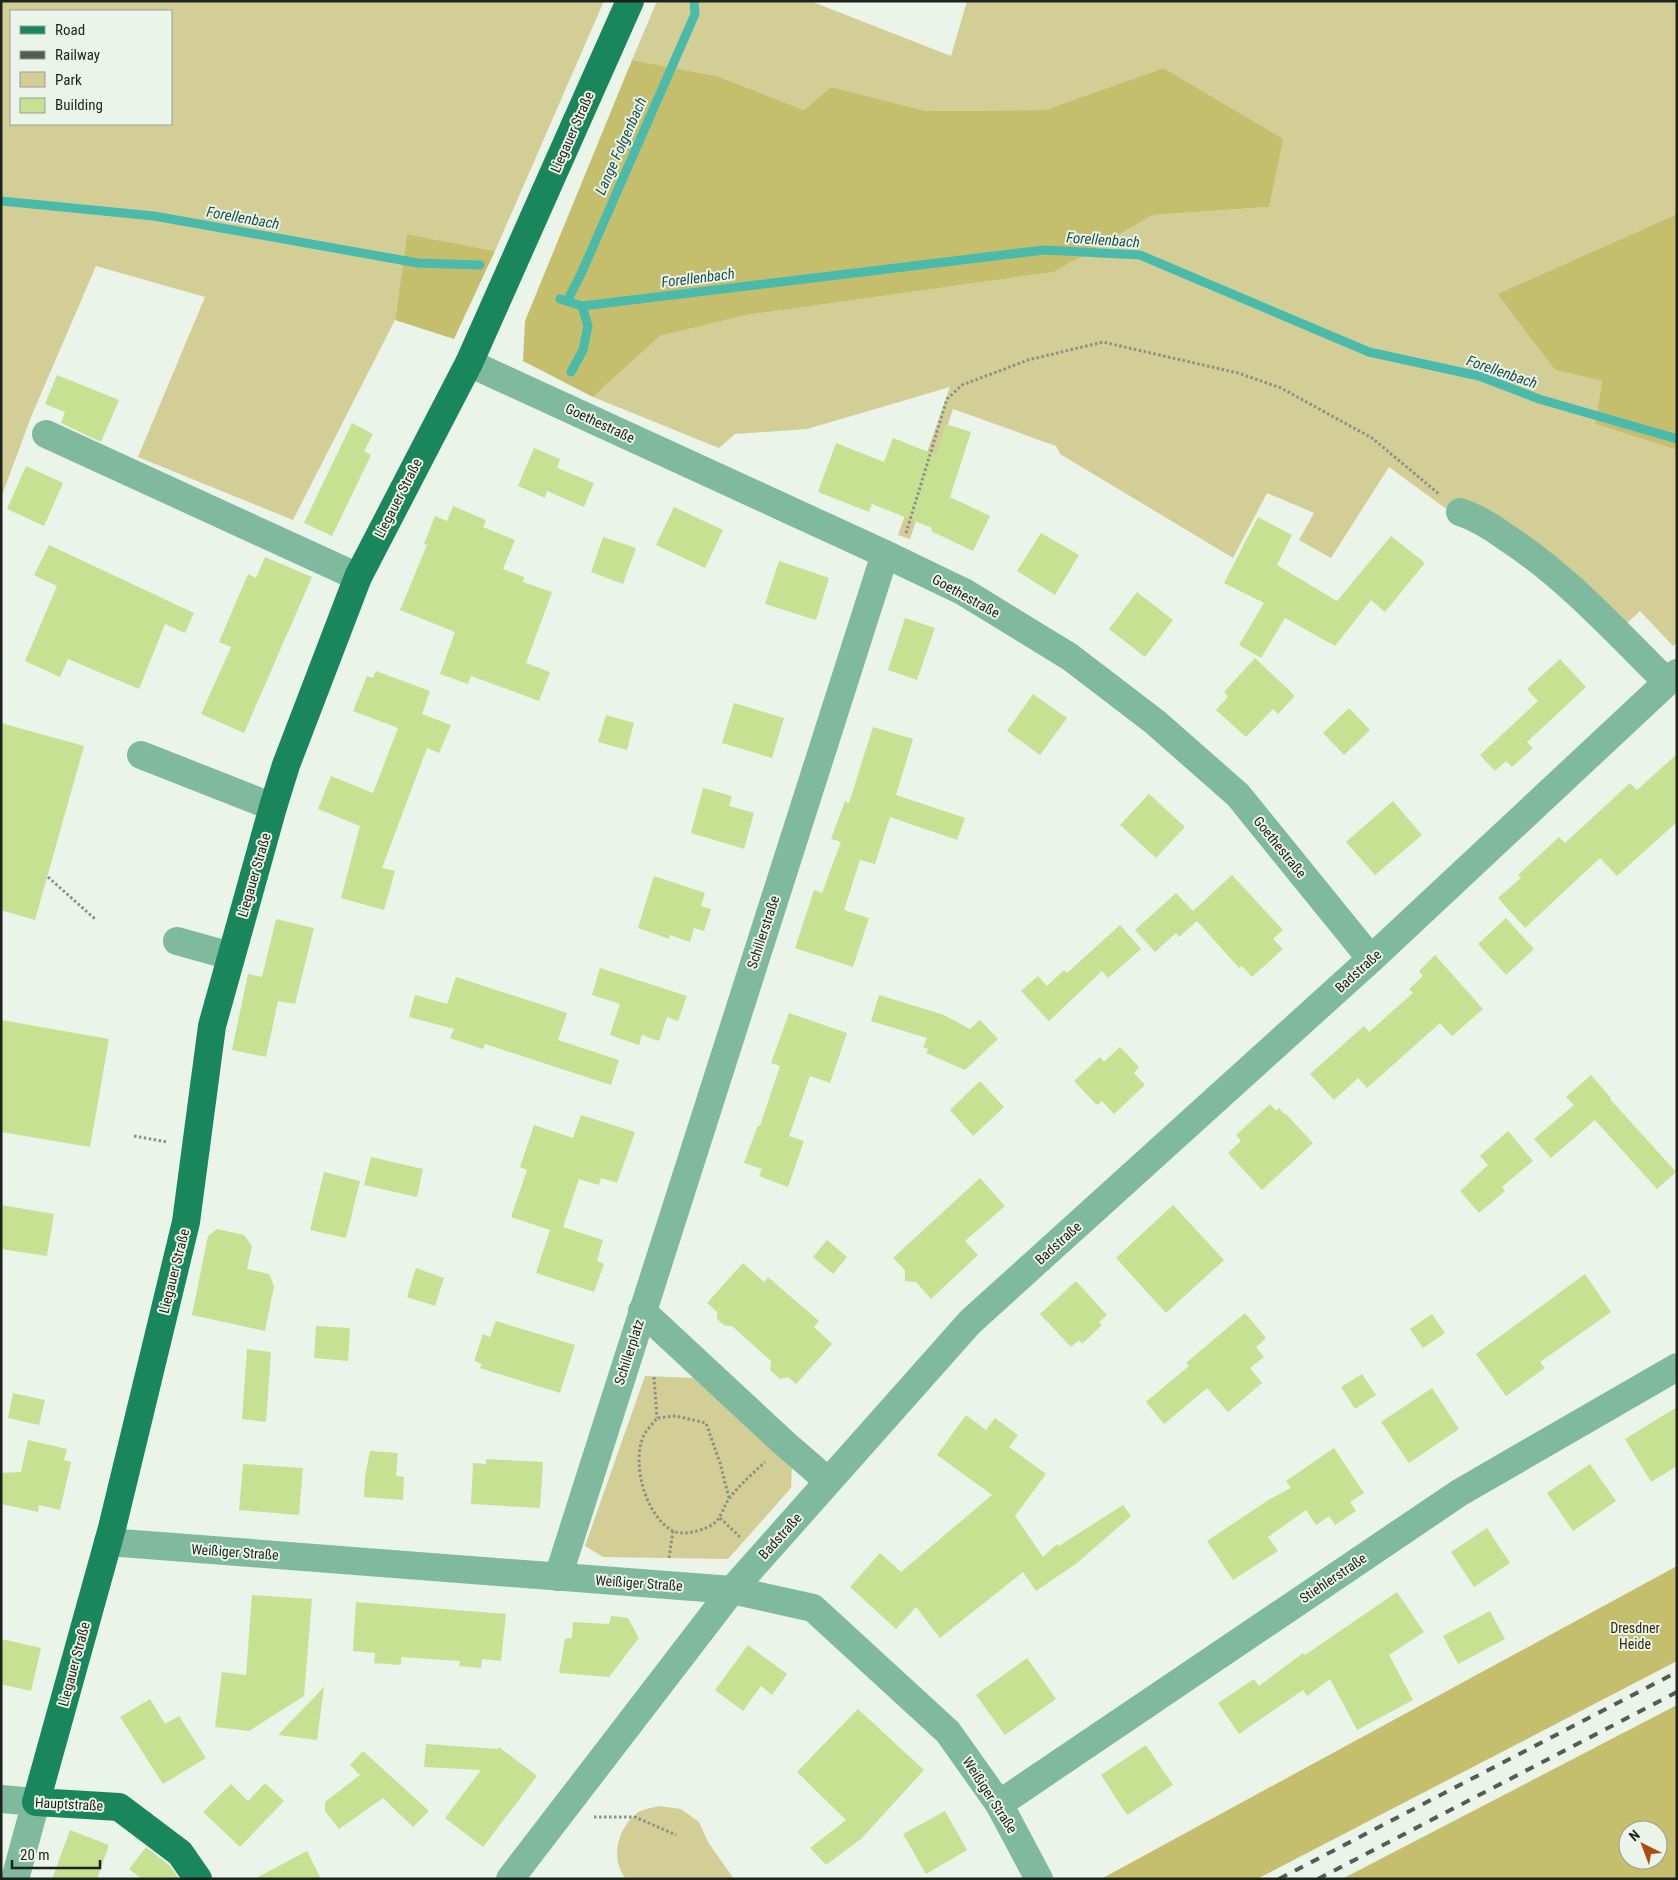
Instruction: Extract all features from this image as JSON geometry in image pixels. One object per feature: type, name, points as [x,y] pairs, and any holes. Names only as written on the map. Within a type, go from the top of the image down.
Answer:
[{"type":"main road","name":"Liegauer Straße","points":[[36,1802],[108,1542],[186,1222],[212,1026],[286,765],[358,577],[469,363],[630,1]]},
{"type":"main road","name":"Hauptstraße","points":[[36,1802],[119,1807],[180,1853],[198,1879]]},
{"type":"street","name":"Goethestraße","points":[[469,363],[964,592],[1070,658],[1155,722],[1238,795],[1371,959]]},
{"type":"street","points":[[46,434],[358,577]]},
{"type":"street","points":[[1460,512],[1477,517],[1526,550],[1672,678]]},
{"type":"street","name":"Schillerstraße","points":[[642,1311],[891,557]]},
{"type":"street","name":"Badstraße","points":[[510,1879],[732,1590],[970,1322],[1371,959],[1672,678]]},
{"type":"street","points":[[141,755],[273,807]]},
{"type":"street","points":[[177,940],[231,956]]},
{"type":"street","name":"Schillerplatz","points":[[558,1576],[642,1311],[828,1482]]},
{"type":"street","name":"Stiehlerstraße","points":[[999,1804],[1459,1494],[1677,1367]]},
{"type":"street","name":"Weißiger Straße","points":[[108,1542],[732,1590],[813,1608],[948,1732],[999,1804],[1039,1879]]},
{"type":"street","name":"Hauptstraße","points":[[1,1799],[36,1802]]},
{"type":"street","points":[[15,1879],[36,1802]]},
{"type":"path","points":[[891,557],[947,399],[962,385],[1028,360],[1103,342],[1238,373],[1281,388],[1372,438],[1460,512]]},
{"type":"path","points":[[48,877],[95,919]]},
{"type":"path","points":[[134,1136],[173,1143]]},
{"type":"path","points":[[729,1498],[720,1463],[706,1423],[676,1416],[657,1418],[643,1437],[639,1463],[642,1485],[658,1518],[673,1531],[689,1534],[710,1527],[720,1518],[729,1498],[784,1443]]},
{"type":"path","points":[[669,1554],[673,1531]]},
{"type":"path","points":[[567,1804],[590,1817],[635,1817],[676,1835]]},
{"type":"green space","points":[[1,1],[604,1],[495,251],[407,234],[395,320],[293,520],[138,457],[205,297],[96,266],[31,417],[1,498]]},
{"type":"green space","points":[[657,1],[810,1],[951,56],[967,1],[1677,1],[1677,214],[1497,294],[1555,370],[1602,381],[1595,424],[1677,450],[1677,642],[1673,646],[1640,611],[1626,624],[1468,503],[1445,508],[1389,467],[1331,558],[1299,540],[1314,513],[1267,493],[1233,558],[1060,454],[1056,446],[953,409],[910,539],[898,535],[950,387],[807,429],[735,434],[719,448],[593,397],[660,336],[747,315],[1054,272],[1153,215],[1269,207],[1163,68],[1045,110],[926,111],[831,87],[804,110],[717,76],[632,60]]},
{"type":"green space","points":[[632,60],[717,76],[804,110],[831,87],[926,111],[1045,110],[1163,68],[1283,139],[1269,207],[1153,215],[1054,272],[747,315],[660,336],[593,397],[523,361],[525,321]]},
{"type":"green space","points":[[1677,214],[1677,450],[1595,424],[1602,381],[1555,370],[1497,294]]},
{"type":"green space","points":[[407,234],[495,251],[454,339],[395,320]]},
{"type":"green space","points":[[645,1376],[696,1378],[792,1465],[791,1488],[728,1559],[603,1557],[585,1546]]},
{"type":"green space","name":"Dresdner Heide","points":[[1677,1566],[1677,1661],[1257,1879],[1101,1879]]},
{"type":"green space","points":[[1677,1705],[1677,1879],[1342,1879]]},
{"type":"green space","points":[[659,1806],[681,1809],[699,1822],[708,1842],[734,1879],[626,1879],[621,1871],[617,1854],[618,1845],[625,1827],[637,1813]]},
{"type":"building","points":[[57,375],[119,400],[101,442],[61,423],[65,412],[45,404]]},
{"type":"building","points":[[352,423],[373,434],[364,451],[371,455],[332,536],[304,523]]},
{"type":"building","points":[[946,424],[971,432],[950,497],[990,516],[973,551],[931,531],[932,528],[872,504],[869,512],[818,492],[836,443],[884,462],[893,438],[936,455]]},
{"type":"building","points":[[534,448],[560,459],[557,468],[594,483],[584,507],[547,491],[545,498],[518,486]]},
{"type":"building","points":[[26,466],[63,483],[44,526],[7,509]]},
{"type":"building","points":[[453,506],[486,520],[483,527],[515,540],[503,569],[524,577],[523,582],[552,592],[526,663],[550,672],[539,701],[471,676],[468,684],[440,674],[455,632],[400,610],[427,545],[424,544],[435,516],[447,521]]},
{"type":"building","points":[[674,507],[723,530],[705,568],[656,545]]},
{"type":"building","points":[[1258,517],[1292,535],[1277,565],[1337,601],[1391,536],[1425,563],[1385,612],[1371,600],[1335,646],[1285,618],[1261,658],[1239,645],[1264,603],[1224,583]]},
{"type":"building","points":[[1041,533],[1079,555],[1055,595],[1017,571]]},
{"type":"building","points":[[603,537],[636,548],[623,584],[591,572]]},
{"type":"building","points":[[49,545],[194,613],[185,633],[165,624],[139,689],[68,659],[60,677],[25,661],[57,586],[34,575]]},
{"type":"building","points":[[265,557],[312,577],[244,733],[201,714],[231,647],[219,642],[248,574],[256,578]]},
{"type":"building","points":[[779,561],[829,578],[816,620],[765,604]]},
{"type":"building","points":[[1137,592],[1173,620],[1145,657],[1109,629]]},
{"type":"building","points":[[905,618],[935,628],[917,680],[888,670]]},
{"type":"building","points":[[1255,658],[1295,696],[1278,714],[1273,709],[1246,737],[1216,710],[1228,697],[1224,692]]},
{"type":"building","points":[[1560,659],[1586,687],[1527,742],[1533,748],[1512,767],[1506,761],[1495,771],[1480,755],[1538,701],[1527,689]]},
{"type":"building","points":[[376,671],[430,691],[422,714],[451,725],[439,753],[427,748],[382,868],[395,871],[384,910],[341,898],[360,826],[318,809],[331,776],[373,793],[398,728],[353,711],[367,676],[373,678]]},
{"type":"building","points":[[1033,694],[1067,718],[1040,755],[1007,731]]},
{"type":"building","points":[[734,703],[784,718],[772,758],[722,743]]},
{"type":"building","points":[[1349,708],[1370,730],[1344,755],[1323,733]]},
{"type":"building","points":[[606,715],[634,723],[627,750],[598,742]]},
{"type":"building","points":[[1,723],[84,746],[35,920],[1,910]]},
{"type":"building","points":[[873,727],[913,739],[896,795],[965,818],[957,840],[890,817],[875,864],[860,860],[844,910],[869,918],[853,967],[795,948],[814,890],[822,893],[841,842],[831,839],[845,801],[849,803]]},
{"type":"building","points":[[1677,754],[1677,822],[1617,876],[1600,858],[1525,928],[1498,898],[1521,878],[1518,875],[1559,837],[1565,843],[1630,783],[1637,790]]},
{"type":"building","points":[[703,788],[732,796],[729,806],[754,813],[744,849],[691,833]]},
{"type":"building","points":[[1149,794],[1185,827],[1156,858],[1120,825]]},
{"type":"building","points":[[1393,801],[1422,835],[1375,875],[1346,842]]},
{"type":"building","points":[[1232,875],[1283,930],[1273,939],[1283,949],[1252,977],[1242,966],[1239,968],[1197,921],[1179,937],[1176,933],[1155,952],[1135,930],[1176,893],[1193,911]]},
{"type":"building","points":[[654,876],[705,893],[701,906],[711,909],[704,931],[694,928],[690,942],[670,935],[669,939],[638,928]]},
{"type":"building","points":[[1506,918],[1534,949],[1506,975],[1478,944]]},
{"type":"building","points":[[276,919],[314,928],[295,1004],[278,1001],[266,1057],[232,1050],[248,974],[262,977]]},
{"type":"building","points":[[1120,925],[1141,949],[1108,978],[1102,971],[1049,1021],[1021,991],[1038,976],[1047,986],[1064,970],[1067,973]]},
{"type":"building","points":[[1435,955],[1483,1009],[1452,1036],[1440,1023],[1367,1088],[1358,1078],[1334,1100],[1310,1074],[1364,1026],[1369,1032],[1413,993],[1409,989],[1423,976],[1419,971]]},
{"type":"building","points":[[600,968],[687,996],[678,1021],[667,1017],[659,1041],[642,1035],[639,1045],[610,1035],[620,1004],[592,995]]},
{"type":"building","points":[[456,977],[567,1013],[558,1040],[619,1060],[611,1085],[485,1044],[483,1049],[450,1038],[454,1029],[409,1017],[415,995],[447,1004]]},
{"type":"building","points":[[879,995],[944,1015],[970,1029],[980,1020],[998,1039],[965,1070],[926,1053],[928,1049],[923,1047],[927,1038],[871,1021]]},
{"type":"building","points":[[789,1013],[847,1033],[830,1083],[810,1076],[789,1136],[804,1141],[788,1187],[759,1176],[762,1169],[744,1163],[758,1125],[760,1126],[780,1066],[771,1063]]},
{"type":"building","points":[[1,1020],[109,1039],[90,1147],[1,1132]]},
{"type":"building","points":[[1120,1047],[1139,1067],[1134,1073],[1145,1085],[1114,1114],[1102,1101],[1097,1105],[1074,1081],[1100,1057],[1104,1062]]},
{"type":"building","points":[[1591,1075],[1610,1099],[1676,1172],[1657,1189],[1595,1120],[1551,1158],[1534,1139],[1574,1105],[1566,1097]]},
{"type":"building","points":[[980,1081],[1004,1107],[973,1136],[950,1110]]},
{"type":"building","points":[[1270,1104],[1276,1111],[1279,1108],[1285,1113],[1313,1143],[1262,1190],[1228,1153],[1241,1141],[1236,1135]]},
{"type":"building","points":[[581,1115],[635,1132],[617,1183],[601,1178],[599,1185],[579,1179],[563,1227],[603,1240],[597,1261],[604,1264],[594,1292],[536,1273],[550,1230],[511,1217],[527,1170],[520,1167],[534,1125],[573,1138]]},
{"type":"building","points":[[1508,1131],[1533,1161],[1502,1187],[1505,1191],[1479,1213],[1460,1191],[1488,1165],[1480,1156]]},
{"type":"building","points":[[371,1157],[423,1169],[417,1197],[364,1185]]},
{"type":"building","points":[[324,1172],[360,1181],[346,1238],[310,1230]]},
{"type":"building","points":[[980,1178],[1005,1206],[965,1241],[978,1255],[931,1299],[916,1282],[905,1281],[905,1270],[893,1258]]},
{"type":"building","points":[[1,1205],[54,1214],[47,1256],[1,1249]]},
{"type":"building","points":[[1173,1205],[1224,1260],[1166,1313],[1116,1258]]},
{"type":"building","points":[[217,1229],[244,1235],[252,1246],[247,1269],[269,1274],[274,1286],[265,1331],[192,1315],[208,1236]]},
{"type":"building","points":[[827,1240],[847,1257],[833,1274],[813,1257]]},
{"type":"building","points":[[743,1263],[764,1282],[768,1277],[819,1321],[814,1327],[832,1344],[796,1384],[788,1377],[780,1379],[770,1370],[771,1361],[732,1326],[725,1326],[717,1319],[717,1312],[707,1303]]},
{"type":"building","points":[[416,1268],[444,1278],[435,1306],[407,1297]]},
{"type":"building","points":[[1585,1274],[1611,1312],[1540,1362],[1545,1368],[1506,1396],[1476,1354]]},
{"type":"building","points":[[1076,1281],[1107,1315],[1099,1322],[1102,1325],[1082,1344],[1079,1340],[1071,1347],[1040,1314]]},
{"type":"building","points":[[1245,1313],[1266,1338],[1256,1347],[1264,1357],[1250,1368],[1262,1383],[1228,1412],[1207,1388],[1164,1424],[1146,1402],[1189,1366],[1186,1363]]},
{"type":"building","points":[[1432,1314],[1445,1333],[1423,1348],[1410,1329]]},
{"type":"building","points":[[496,1321],[575,1345],[560,1393],[480,1368],[482,1364],[474,1361],[483,1334],[490,1337]]},
{"type":"building","points":[[316,1326],[350,1328],[348,1361],[314,1358]]},
{"type":"building","points":[[247,1349],[271,1352],[266,1422],[242,1419]]},
{"type":"building","points":[[1362,1374],[1376,1395],[1355,1409],[1341,1387]]},
{"type":"building","points":[[1432,1388],[1459,1429],[1409,1463],[1381,1422]]},
{"type":"building","points":[[13,1393],[45,1400],[39,1425],[8,1418]]},
{"type":"building","points":[[1677,1407],[1677,1466],[1651,1482],[1625,1439]]},
{"type":"building","points":[[966,1415],[986,1430],[995,1418],[1018,1435],[1009,1447],[1046,1474],[1015,1516],[1043,1557],[1057,1544],[1059,1546],[1123,1505],[1131,1516],[1077,1563],[1036,1591],[1023,1572],[940,1638],[916,1607],[896,1629],[850,1587],[880,1553],[901,1572],[992,1495],[937,1455]]},
{"type":"building","points":[[28,1440],[67,1449],[64,1460],[71,1462],[60,1510],[39,1505],[38,1512],[1,1504],[1,1473],[21,1472]]},
{"type":"building","points":[[1334,1448],[1364,1493],[1350,1502],[1356,1511],[1335,1525],[1329,1516],[1316,1525],[1306,1510],[1268,1537],[1278,1551],[1233,1580],[1207,1541],[1270,1499],[1291,1488],[1286,1481]]},
{"type":"building","points":[[370,1451],[398,1453],[396,1476],[404,1477],[403,1500],[364,1497],[365,1476]]},
{"type":"building","points":[[486,1459],[543,1462],[540,1508],[471,1504],[473,1463],[486,1464]]},
{"type":"building","points":[[243,1464],[303,1468],[299,1515],[239,1510]]},
{"type":"building","points":[[1590,1464],[1616,1501],[1573,1531],[1547,1493]]},
{"type":"building","points":[[1487,1528],[1510,1563],[1474,1587],[1451,1552]]},
{"type":"building","points":[[1397,1592],[1424,1632],[1389,1655],[1413,1700],[1357,1730],[1330,1679],[1307,1696],[1303,1690],[1239,1734],[1218,1703],[1254,1679],[1259,1686],[1303,1653],[1305,1655]]},
{"type":"building","points":[[252,1595],[312,1599],[304,1696],[249,1731],[215,1727],[222,1672],[246,1675]]},
{"type":"building","points":[[356,1602],[506,1614],[501,1661],[482,1659],[481,1668],[459,1666],[460,1661],[401,1657],[401,1665],[374,1663],[375,1653],[353,1651]]},
{"type":"building","points":[[1490,1611],[1505,1639],[1458,1664],[1443,1636]]},
{"type":"building","points":[[611,1616],[628,1618],[639,1638],[609,1677],[559,1673],[565,1639],[572,1638],[573,1622],[609,1624]]},
{"type":"building","points":[[1,1639],[41,1648],[31,1691],[1,1684]]},
{"type":"building","points":[[748,1645],[787,1674],[772,1695],[761,1686],[743,1711],[715,1690]]},
{"type":"building","points":[[1027,1658],[1056,1699],[1005,1735],[976,1695]]},
{"type":"building","points":[[324,1687],[317,1740],[278,1735]]},
{"type":"building","points":[[150,1699],[165,1724],[179,1716],[206,1758],[163,1784],[120,1717]]},
{"type":"building","points":[[858,1709],[924,1770],[862,1838],[826,1865],[810,1848],[846,1820],[797,1772]]},
{"type":"building","points":[[426,1744],[498,1749],[499,1747],[537,1776],[483,1847],[445,1818],[481,1770],[424,1767]]},
{"type":"building","points":[[1146,1745],[1173,1785],[1127,1815],[1101,1775]]},
{"type":"building","points":[[363,1751],[429,1811],[413,1827],[383,1798],[339,1829],[325,1811],[325,1802],[360,1775],[350,1765]]},
{"type":"building","points":[[265,1783],[284,1801],[240,1847],[203,1812],[231,1784],[248,1801]]},
{"type":"building","points":[[945,1811],[967,1850],[926,1874],[903,1834]]},
{"type":"building","points":[[70,1830],[109,1845],[97,1879],[52,1879]]},
{"type":"building","points":[[146,1847],[170,1866],[179,1879],[142,1879],[129,1869]]},
{"type":"building","points":[[307,1851],[321,1879],[254,1879]]},
{"type":"waterway","name":"Lange Folgenbach","points":[[567,301],[581,274],[695,14],[694,1]]},
{"type":"waterway","name":"Forellenbach","points":[[1,201],[154,216],[418,263],[480,265]]},
{"type":"waterway","name":"Forellenbach","points":[[560,299],[582,306],[1044,250],[1140,255],[1369,352],[1479,376],[1539,399],[1677,439]]},
{"type":"waterway","points":[[571,372],[583,350],[588,326],[582,306]]},
{"type":"railway","points":[[1279,1879],[1677,1672]]},
{"type":"railway","points":[[1318,1879],[1677,1692]]}]
